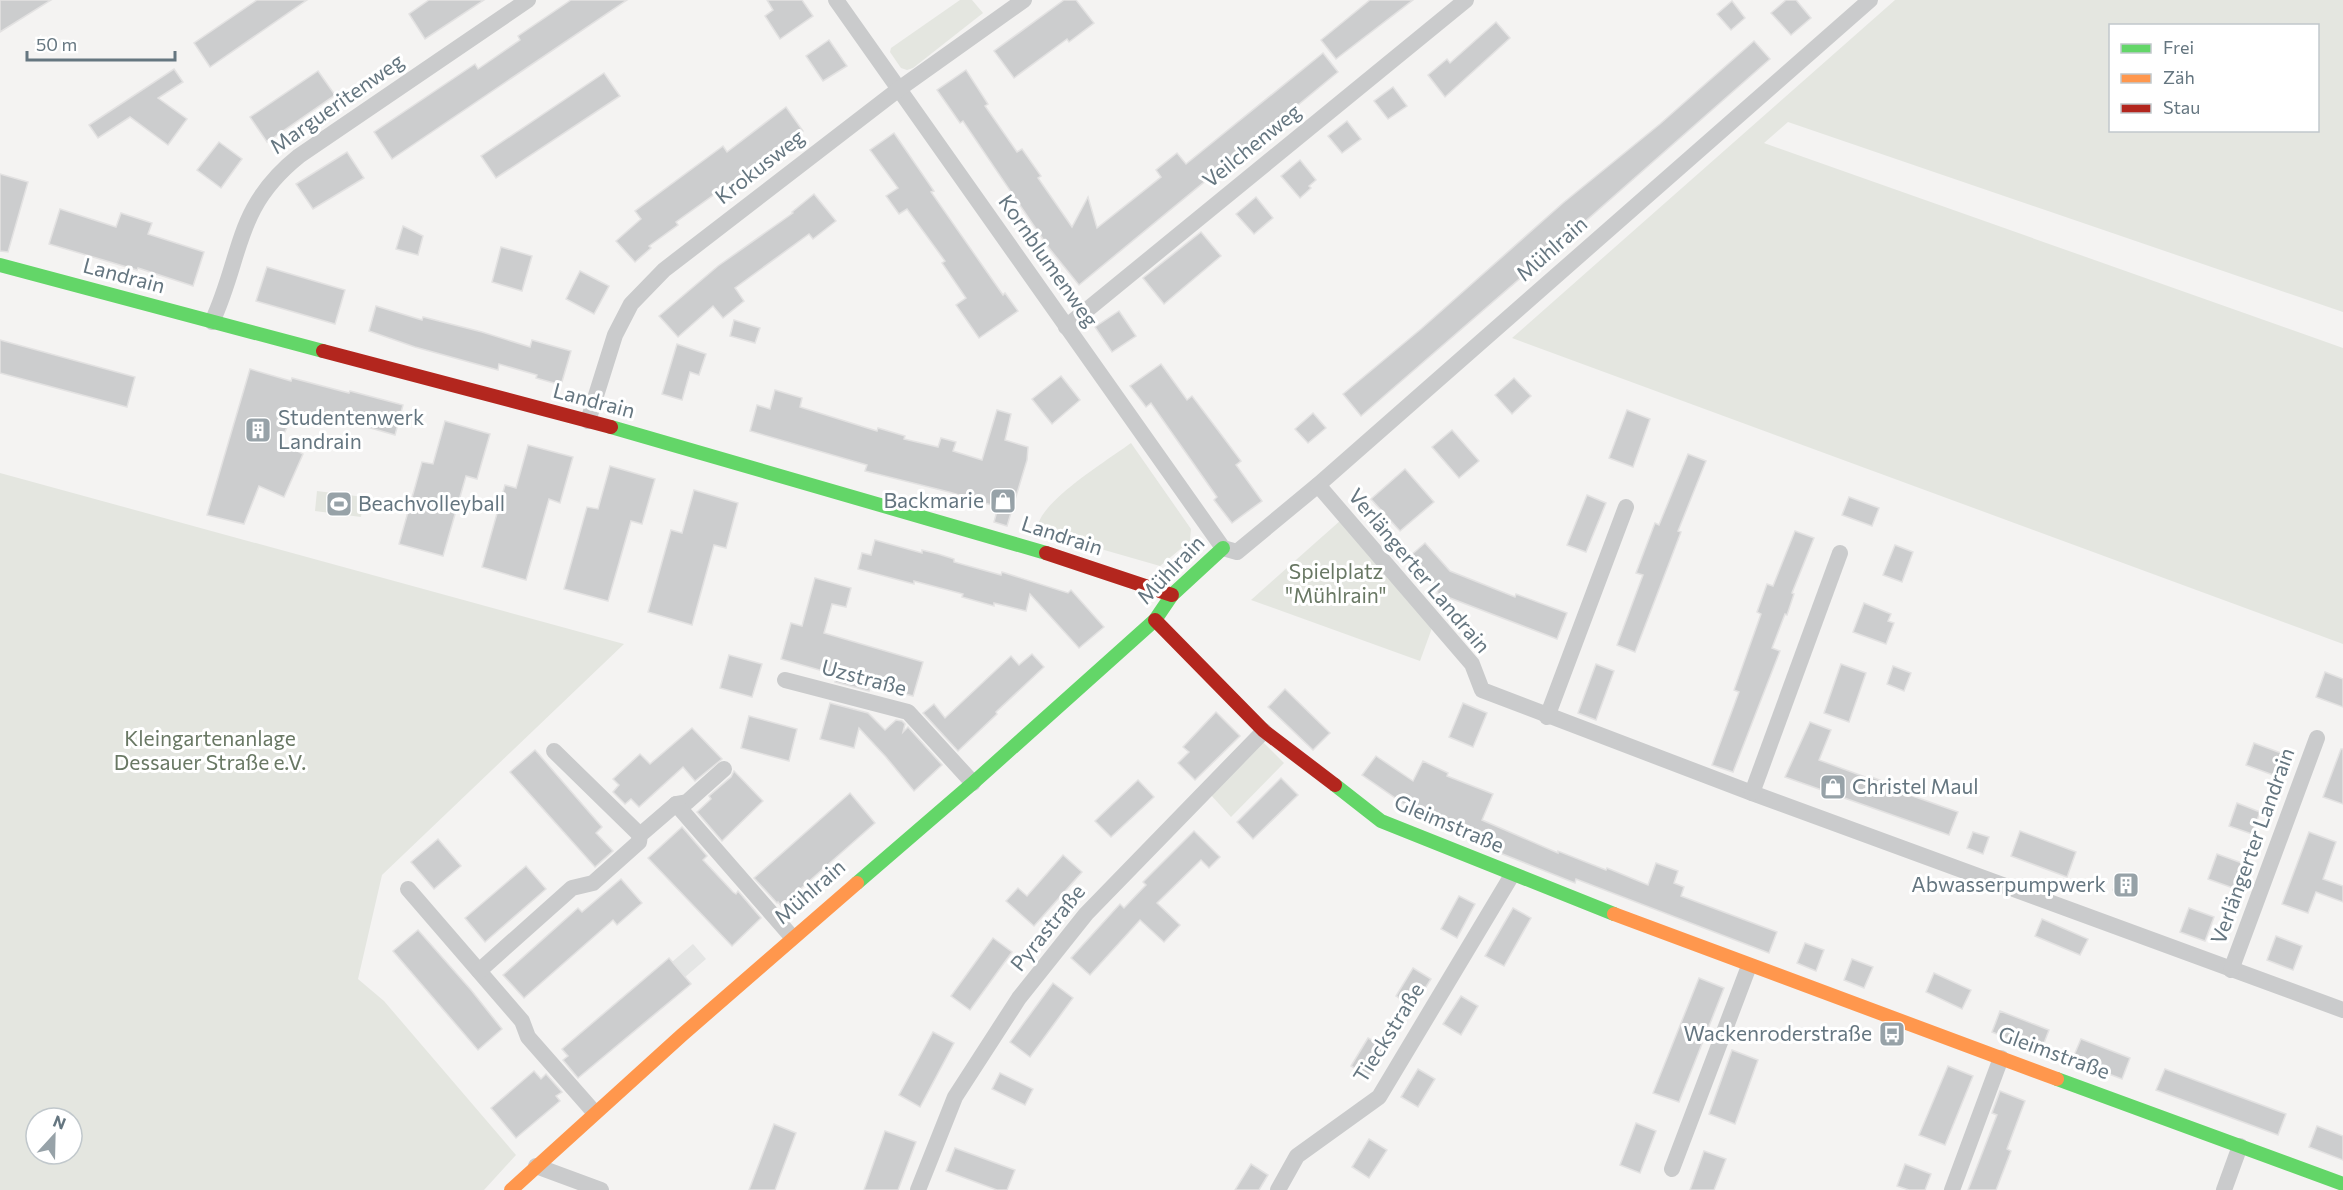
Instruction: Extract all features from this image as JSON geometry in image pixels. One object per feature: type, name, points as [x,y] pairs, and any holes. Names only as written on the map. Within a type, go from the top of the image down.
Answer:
[{"type":"street","name":"Margueritenweg","points":[[212,322],[221,303],[247,220],[261,194],[279,172],[528,0]]},
{"type":"street","name":"Kornblumenweg","points":[[836,0],[1223,548]]},
{"type":"street","name":"Krokusweg","points":[[588,420],[615,335],[631,304],[664,270],[899,89],[1024,0]]},
{"type":"street","name":"Veilchenweg","points":[[1066,327],[1466,0]]},
{"type":"street","name":"Mühlrain","points":[[511,1190],[594,1112],[792,937],[973,783],[1155,620],[1172,595],[1223,548],[1237,552],[1318,485],[1870,0]]},
{"type":"street","name":"Landrain","points":[[0,265],[588,420],[1023,545],[1172,595]]},
{"type":"street","name":"Verlängerter Landrain","points":[[1318,485],[1472,664],[1482,690],[1547,717],[2343,1010]]},
{"type":"street","points":[[1547,717],[1626,507]]},
{"type":"street","points":[[1752,793],[1839,553]]},
{"type":"street","name":"Gleimstraße","points":[[1155,620],[1264,732],[1382,821],[1512,875],[1749,966],[2343,1184]]},
{"type":"street","name":"Uzstraße","points":[[785,680],[908,712],[973,783]]},
{"type":"street","name":"Pyrastraße","points":[[918,1190],[955,1097],[1019,998],[1086,914],[1264,732]]},
{"type":"street","name":"Verlängerter Landrain","points":[[2231,970],[2317,738]]},
{"type":"street","points":[[554,751],[640,835]]},
{"type":"street","points":[[479,971],[572,888],[593,883],[639,842],[640,835],[676,804],[687,802],[724,769]]},
{"type":"street","points":[[676,804],[792,937]]},
{"type":"street","name":"Tieckstraße","points":[[1278,1190],[1297,1156],[1379,1097],[1512,875]]},
{"type":"street","points":[[408,889],[522,1021],[528,1037],[594,1112]]},
{"type":"street","points":[[1672,1169],[1749,966]]},
{"type":"street","points":[[1952,1190],[2001,1058]]},
{"type":"street","points":[[2224,1190],[2240,1146]]},
{"type":"street","points":[[536,1166],[601,1190]]},
{"type":"shaded area","points":[[693,944],[706,959],[685,977],[672,962]]},
{"type":"green space","points":[[960,0],[972,0],[983,13],[913,68],[907,70],[901,68],[890,52],[891,48]]},
{"type":"green space","points":[[1895,0],[2343,0],[2343,312],[1788,122],[1764,143],[2343,348],[2343,644],[1512,338]]},
{"type":"green space","points":[[1131,443],[1191,529],[1190,541],[1160,566],[1038,531],[1039,521],[1060,496]]},
{"type":"green space","name":"Kleingartenanlage Dessauer Straße e.V.","points":[[0,473],[624,644],[382,875],[358,979],[384,1001],[516,1155],[484,1190],[0,1190]]},
{"type":"green space","name":"Beachvolleyball","points":[[317,491],[364,497],[361,517],[315,511]]},
{"type":"green space","name":"Spielplatz \"Mühlrain\"","points":[[1341,520],[1432,628],[1420,661],[1251,600]]},
{"type":"green space","points":[[1263,742],[1284,763],[1231,817],[1210,794]]},
{"type":"building","points":[[0,0],[51,0],[0,32]]},
{"type":"building","points":[[257,0],[307,0],[210,67],[194,43]]},
{"type":"building","points":[[429,0],[484,0],[425,39],[409,14]]},
{"type":"building","points":[[571,0],[627,0],[392,159],[374,132],[475,64],[478,69],[520,40],[518,36]]},
{"type":"building","points":[[767,0],[802,0],[813,16],[780,39],[765,16],[773,10]]},
{"type":"building","points":[[1064,0],[1076,0],[1094,23],[1069,42],[1067,39],[1014,78],[994,51]]},
{"type":"building","points":[[1370,0],[1413,0],[1336,59],[1321,40]]},
{"type":"building","points":[[1786,0],[1796,0],[1811,18],[1791,35],[1771,13]]},
{"type":"building","points":[[1732,1],[1745,18],[1731,30],[1717,14]]},
{"type":"building","points":[[1496,22],[1510,38],[1445,97],[1428,75],[1447,59],[1450,63]]},
{"type":"building","points":[[829,40],[847,66],[823,81],[806,56]]},
{"type":"building","points":[[1754,41],[1770,59],[1361,416],[1343,394]]},
{"type":"building","points":[[1323,53],[1338,72],[1079,285],[1049,248],[963,121],[960,123],[937,90],[966,70],[988,104],[985,106],[1017,152],[1022,149],[1041,176],[1038,178],[1072,227],[1088,197],[1097,228],[1161,177],[1156,170],[1177,153],[1186,164]]},
{"type":"building","points":[[174,69],[183,82],[158,98],[187,119],[168,145],[130,117],[98,138],[89,125]]},
{"type":"building","points":[[318,71],[335,95],[267,142],[250,117]]},
{"type":"building","points":[[604,73],[620,96],[496,178],[481,156]]},
{"type":"building","points":[[1393,87],[1407,106],[1388,119],[1374,101]]},
{"type":"building","points":[[786,107],[803,131],[676,222],[678,225],[649,246],[651,248],[635,262],[616,241],[641,219],[635,211],[723,146],[727,152]]},
{"type":"building","points":[[1347,121],[1361,139],[1342,153],[1328,136]]},
{"type":"building","points":[[894,133],[934,191],[931,192],[1003,295],[1005,293],[1018,311],[979,338],[956,305],[966,298],[942,263],[945,261],[907,209],[899,214],[886,196],[898,188],[870,150]]},
{"type":"building","points":[[219,142],[242,159],[221,188],[197,170]]},
{"type":"building","points":[[347,152],[364,178],[313,209],[296,184]]},
{"type":"building","points":[[1300,160],[1316,180],[1300,198],[1281,176]]},
{"type":"building","points":[[0,174],[28,182],[8,252],[0,251]]},
{"type":"building","points":[[814,194],[836,221],[813,239],[809,234],[735,288],[744,301],[723,318],[713,306],[678,337],[659,316],[718,266],[793,213]]},
{"type":"building","points":[[1256,197],[1273,218],[1254,234],[1236,214]]},
{"type":"building","points":[[60,209],[116,227],[121,213],[152,223],[148,234],[204,252],[193,286],[138,268],[137,270],[49,244]]},
{"type":"building","points":[[403,226],[423,236],[418,255],[396,249]]},
{"type":"building","points":[[1201,232],[1221,256],[1164,304],[1143,278]]},
{"type":"building","points":[[501,247],[532,256],[522,291],[492,282]]},
{"type":"building","points":[[267,267],[345,290],[335,324],[256,301]]},
{"type":"building","points":[[580,271],[609,286],[594,314],[566,299]]},
{"type":"building","points":[[376,306],[422,320],[423,317],[482,332],[530,347],[532,340],[571,351],[561,385],[499,364],[498,370],[415,347],[369,331]]},
{"type":"building","points":[[1119,311],[1136,336],[1112,352],[1095,327]]},
{"type":"building","points":[[734,320],[760,328],[755,343],[730,336]]},
{"type":"building","points":[[0,340],[135,377],[127,407],[0,373]]},
{"type":"building","points":[[677,344],[706,354],[699,375],[690,372],[682,400],[662,394]]},
{"type":"building","points":[[1161,364],[1187,400],[1192,396],[1241,461],[1236,465],[1262,501],[1232,523],[1214,500],[1217,497],[1151,403],[1146,407],[1130,386]]},
{"type":"building","name":"Studentenwerk Landrain","points":[[250,369],[291,381],[292,378],[403,405],[395,435],[339,419],[337,425],[294,413],[280,442],[303,454],[284,497],[259,486],[244,524],[207,515]]},
{"type":"building","points":[[1061,376],[1080,400],[1052,424],[1032,399]]},
{"type":"building","points":[[1514,378],[1531,396],[1512,414],[1495,395]]},
{"type":"building","points":[[775,390],[802,398],[800,407],[877,431],[878,428],[905,436],[904,439],[938,447],[941,438],[956,442],[953,451],[982,460],[997,410],[1011,414],[1005,440],[1028,447],[1027,460],[1007,526],[994,522],[998,507],[865,471],[867,465],[750,431],[757,405],[770,409]]},
{"type":"building","points":[[1627,410],[1650,419],[1633,467],[1609,458]]},
{"type":"building","points":[[1313,413],[1326,428],[1308,443],[1295,429]]},
{"type":"building","points":[[445,421],[490,434],[477,479],[466,476],[443,556],[399,544],[422,462],[433,464]]},
{"type":"building","points":[[1452,430],[1479,461],[1459,478],[1432,447]]},
{"type":"building","points":[[528,445],[573,457],[560,503],[549,499],[526,580],[482,567],[505,485],[516,488]]},
{"type":"building","points":[[1688,454],[1706,461],[1678,531],[1681,532],[1635,652],[1617,645],[1643,575],[1636,573],[1655,523],[1659,525]]},
{"type":"building","points":[[610,466],[655,479],[642,524],[631,521],[608,601],[564,589],[587,507],[598,509]]},
{"type":"building","points":[[1405,469],[1434,502],[1400,531],[1371,499]]},
{"type":"building","points":[[694,490],[738,503],[726,548],[714,545],[692,625],[648,612],[671,530],[682,533]]},
{"type":"building","points":[[1587,495],[1606,503],[1586,552],[1567,545]]},
{"type":"building","points":[[1849,497],[1879,508],[1872,526],[1842,515]]},
{"type":"building","points":[[1795,531],[1814,538],[1792,593],[1794,594],[1787,615],[1785,614],[1772,648],[1780,651],[1733,772],[1712,765],[1739,692],[1734,690],[1761,614],[1757,612],[1767,584],[1773,586]]},
{"type":"building","points":[[875,540],[922,553],[922,550],[938,554],[954,559],[954,562],[1001,575],[1002,572],[1068,593],[1071,590],[1104,627],[1079,648],[1030,594],[1026,611],[994,603],[994,606],[962,597],[963,594],[858,569],[862,553],[871,555]]},
{"type":"building","points":[[1425,543],[1450,571],[1515,597],[1516,594],[1567,613],[1557,639],[1437,593],[1438,590],[1410,556]]},
{"type":"building","points":[[1895,545],[1913,552],[1902,582],[1883,575]]},
{"type":"building","points":[[815,578],[851,588],[846,607],[832,604],[824,633],[923,662],[913,696],[871,685],[869,691],[835,682],[837,675],[781,659],[791,623],[802,626]]},
{"type":"building","points":[[1864,603],[1891,614],[1888,621],[1894,623],[1886,644],[1853,632]]},
{"type":"building","points":[[1032,654],[1044,667],[958,751],[923,713],[934,704],[945,718],[1011,656],[1019,665]]},
{"type":"building","points":[[729,655],[762,664],[752,697],[720,688]]},
{"type":"building","points":[[1596,664],[1614,671],[1596,720],[1578,713]]},
{"type":"building","points":[[1841,664],[1866,673],[1849,722],[1824,713]]},
{"type":"building","points":[[1893,666],[1911,673],[1904,691],[1887,684]]},
{"type":"building","points":[[2325,672],[2343,679],[2343,707],[2316,697]]},
{"type":"building","points":[[1285,689],[1330,733],[1313,750],[1268,707]]},
{"type":"building","points":[[830,703],[868,713],[885,730],[896,720],[902,721],[905,724],[903,732],[908,727],[942,765],[914,791],[859,728],[854,748],[820,739]]},
{"type":"building","points":[[1463,703],[1487,713],[1473,747],[1449,737]]},
{"type":"building","points":[[1216,712],[1240,736],[1195,780],[1178,763],[1189,752],[1183,747]]},
{"type":"building","points":[[749,716],[797,729],[789,761],[741,748]]},
{"type":"building","points":[[1810,722],[1831,730],[1819,760],[1868,778],[1869,776],[1895,786],[1893,789],[1958,812],[1949,835],[1785,777]]},
{"type":"building","points":[[692,728],[722,759],[695,781],[683,767],[639,807],[631,799],[625,804],[613,792],[619,785],[613,779],[640,754],[650,764]]},
{"type":"building","points":[[2254,743],[2281,753],[2273,775],[2246,765]]},
{"type":"building","points":[[2341,749],[2343,749],[2343,804],[2323,797]]},
{"type":"building","points":[[535,750],[602,827],[596,833],[613,851],[595,867],[510,772]]},
{"type":"building","points":[[1376,756],[1413,781],[1423,761],[1448,773],[1447,776],[1493,794],[1482,820],[1558,853],[1558,851],[1606,870],[1607,868],[1648,885],[1656,863],[1678,871],[1674,883],[1684,887],[1681,896],[1777,932],[1769,953],[1576,879],[1575,883],[1500,853],[1501,849],[1449,828],[1407,806],[1362,775]]},
{"type":"building","points":[[734,771],[763,801],[722,841],[697,812],[711,799],[709,796],[731,777]]},
{"type":"building","points":[[1281,778],[1298,795],[1253,839],[1237,822]]},
{"type":"building","points":[[1138,780],[1154,797],[1111,837],[1095,821]]},
{"type":"building","points":[[850,793],[875,823],[781,906],[754,878]]},
{"type":"building","points":[[2237,803],[2260,812],[2252,834],[2229,826]]},
{"type":"building","points":[[682,827],[707,856],[703,860],[733,892],[736,894],[738,891],[761,918],[732,946],[648,858]]},
{"type":"building","points":[[1194,831],[1220,857],[1209,868],[1201,860],[1157,903],[1180,925],[1164,942],[1140,920],[1090,975],[1071,958],[1120,904],[1124,908],[1146,885],[1143,882]]},
{"type":"building","points":[[2020,831],[2076,852],[2067,877],[2011,856]]},
{"type":"building","points":[[1973,832],[1989,837],[1983,854],[1967,848]]},
{"type":"building","points":[[2309,832],[2336,842],[2323,879],[2343,886],[2343,902],[2316,892],[2308,913],[2282,904]]},
{"type":"building","points":[[438,839],[461,866],[434,889],[411,862]]},
{"type":"building","points":[[2217,854],[2242,863],[2233,888],[2208,879]]},
{"type":"building","points":[[1063,855],[1082,872],[1034,926],[1006,901],[1018,888],[1027,896]]},
{"type":"building","points":[[526,866],[546,889],[485,942],[465,918]]},
{"type":"building","name":"Abwasserpumpwerk","points":[[2119,873],[2138,880],[2132,897],[2113,890]]},
{"type":"building","points":[[621,879],[642,903],[617,925],[613,920],[524,998],[503,975],[578,908],[582,912]]},
{"type":"building","points":[[1459,896],[1475,904],[1457,938],[1441,929]]},
{"type":"building","points":[[1513,908],[1531,918],[1504,966],[1485,956]]},
{"type":"building","points":[[2189,908],[2214,917],[2205,941],[2180,932]]},
{"type":"building","points":[[2042,919],[2088,939],[2080,955],[2035,936]]},
{"type":"building","points":[[418,930],[502,1029],[478,1050],[393,951]]},
{"type":"building","points":[[2276,936],[2302,946],[2293,970],[2267,960]]},
{"type":"building","points":[[993,938],[1012,952],[970,1010],[951,996]]},
{"type":"building","points":[[1805,943],[1824,950],[1816,971],[1797,963]]},
{"type":"building","points":[[669,958],[691,984],[578,1078],[563,1060],[568,1056],[562,1049]]},
{"type":"building","points":[[1852,959],[1873,967],[1864,988],[1844,980]]},
{"type":"building","points":[[1413,968],[1431,979],[1413,1007],[1396,996]]},
{"type":"building","points":[[1934,973],[1971,990],[1962,1009],[1926,992]]},
{"type":"building","points":[[1699,978],[1724,988],[1679,1102],[1653,1093]]},
{"type":"building","points":[[1053,983],[1073,998],[1030,1057],[1010,1042]]},
{"type":"building","points":[[1461,996],[1478,1006],[1461,1035],[1443,1024]]},
{"type":"building","points":[[2000,1011],[2049,1030],[2041,1051],[1992,1032]]},
{"type":"building","points":[[933,1032],[954,1043],[920,1107],[899,1095]]},
{"type":"building","points":[[1368,1038],[1386,1048],[1369,1077],[1351,1066]]},
{"type":"building","points":[[2081,1039],[2130,1058],[2122,1079],[2072,1060]]},
{"type":"building","points":[[1732,1050],[1758,1060],[1735,1124],[1709,1114]]},
{"type":"building","points":[[1948,1066],[1973,1076],[1945,1145],[1919,1135]]},
{"type":"building","points":[[1418,1069],[1435,1079],[1418,1107],[1401,1097]]},
{"type":"building","points":[[2165,1069],[2286,1114],[2278,1135],[2156,1090]]},
{"type":"building","points":[[534,1071],[541,1079],[546,1074],[562,1092],[556,1096],[560,1101],[516,1138],[491,1108]]},
{"type":"building","points":[[1000,1073],[1033,1089],[1025,1105],[992,1089]]},
{"type":"building","points":[[2000,1091],[2025,1101],[2007,1149],[2011,1151],[1996,1190],[1968,1190],[1997,1115],[1992,1113]]},
{"type":"building","points":[[1636,1123],[1656,1131],[1640,1173],[1620,1165]]},
{"type":"building","points":[[774,1124],[796,1133],[775,1190],[749,1190]]},
{"type":"building","points":[[2317,1126],[2343,1136],[2343,1160],[2309,1147]]},
{"type":"building","points":[[885,1131],[916,1142],[898,1190],[864,1190]]},
{"type":"building","points":[[1369,1139],[1387,1150],[1369,1178],[1352,1167]]},
{"type":"building","points":[[955,1148],[1015,1170],[1007,1190],[997,1190],[946,1171]]},
{"type":"building","points":[[1704,1151],[1726,1159],[1714,1190],[1690,1190]]},
{"type":"building","points":[[1251,1164],[1268,1175],[1259,1190],[1235,1190]]},
{"type":"building","points":[[1905,1164],[1931,1174],[1925,1190],[1909,1190],[1897,1186]]},
{"type":"traffic: fast","points":[[0,265],[323,351]]},
{"type":"traffic: fast","points":[[611,427],[1046,553]]},
{"type":"traffic: fast","points":[[857,883],[1155,620],[1172,595],[1223,548]]},
{"type":"traffic: fast","points":[[1335,785],[1381,821],[1614,914]]},
{"type":"traffic: fast","points":[[2057,1079],[2343,1184]]},
{"type":"traffic: slow","points":[[511,1190],[682,1035],[857,883]]},
{"type":"traffic: slow","points":[[1614,914],[2057,1079]]},
{"type":"traffic: jam","points":[[323,351],[611,427]]},
{"type":"traffic: jam","points":[[1046,553],[1172,595]]},
{"type":"traffic: jam","points":[[1155,620],[1264,731],[1335,785]]},
{"type":"place","name":"Studentenwerk Landrain","points":[[258,430]]},
{"type":"place","name":"Backmarie","points":[[1003,501]]},
{"type":"place","name":"Beachvolleyball","points":[[339,504]]},
{"type":"place","name":"Christel Maul","points":[[1833,787]]},
{"type":"place","name":"Abwasserpumpwerk","points":[[2126,885]]},
{"type":"place","name":"Wackenroderstraße","points":[[1892,1034]]}]
